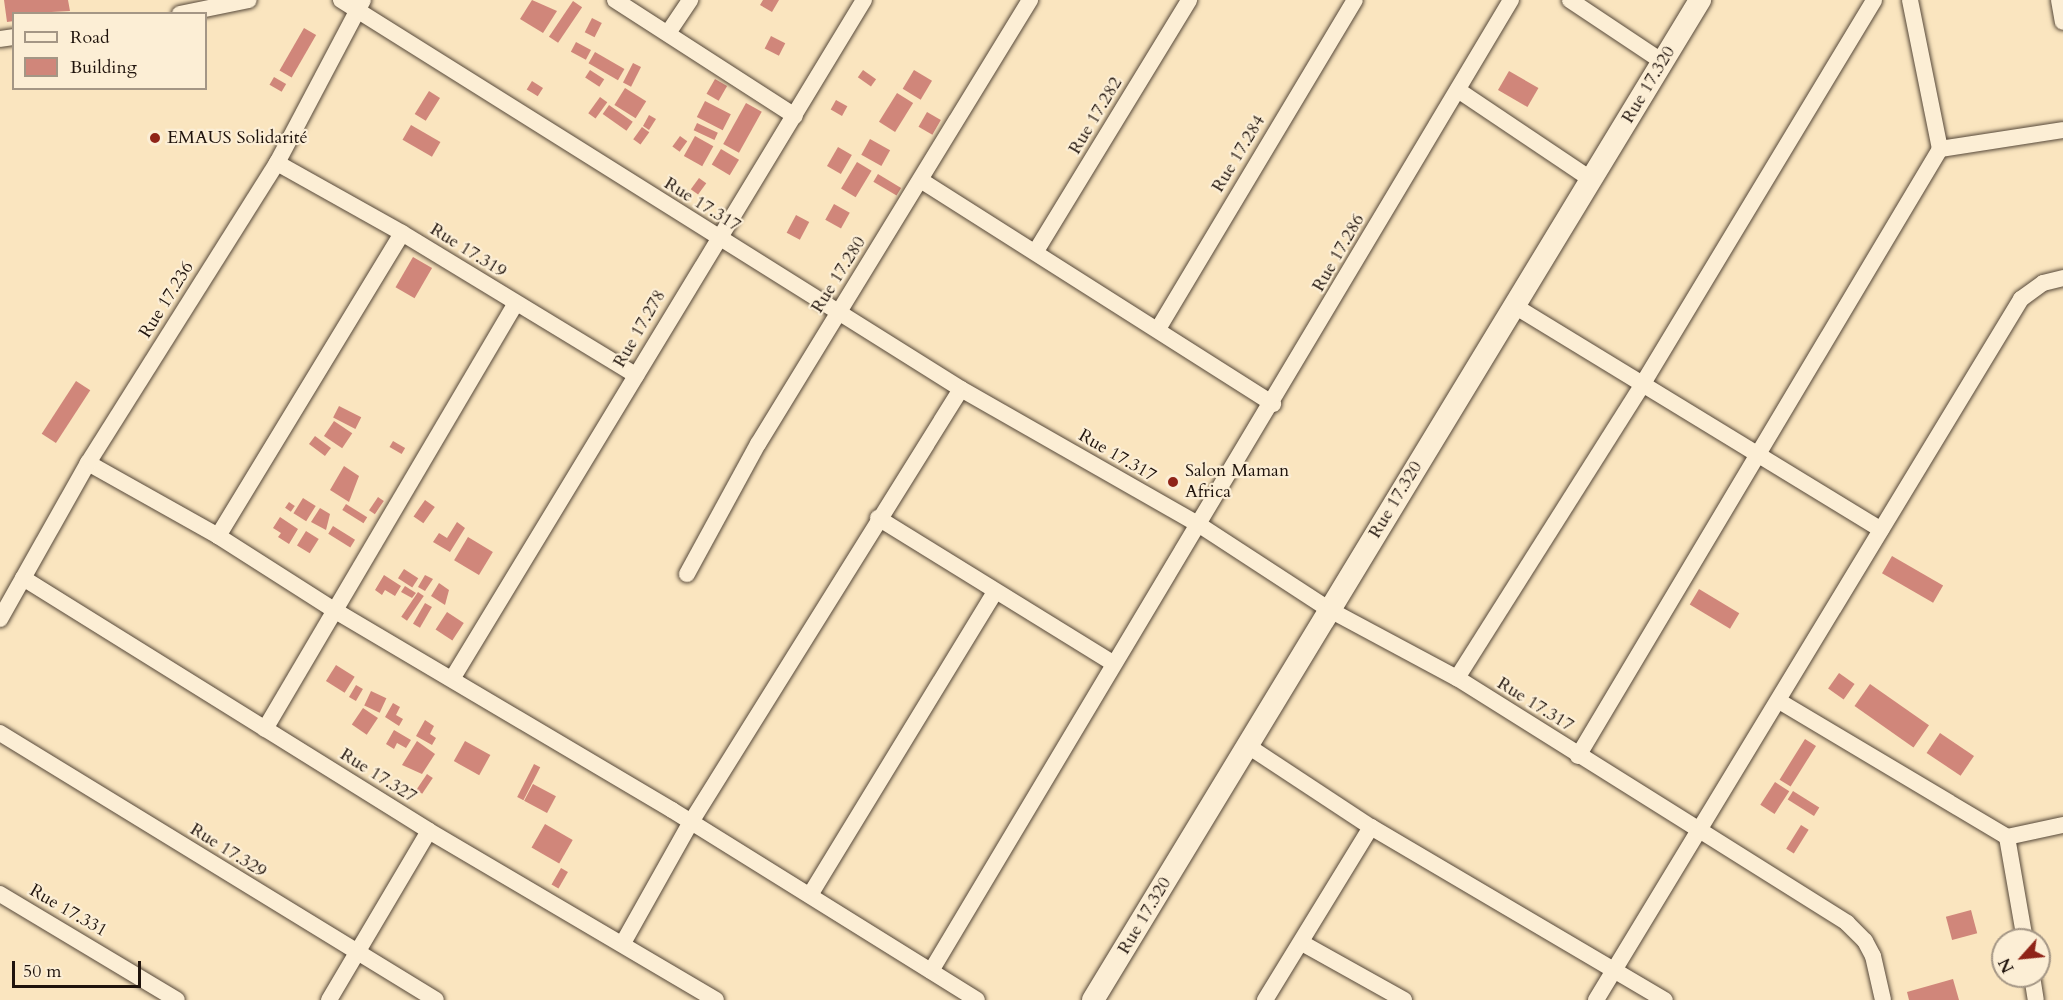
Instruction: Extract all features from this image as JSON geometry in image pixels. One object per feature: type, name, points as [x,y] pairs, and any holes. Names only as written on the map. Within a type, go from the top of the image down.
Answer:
[{"type":"street","points":[[190,12],[249,0]]},
{"type":"street","name":"Rue 17.317","points":[[341,0],[360,5],[716,238],[961,389],[1200,526],[1330,610],[1457,678],[1847,923],[1865,941],[1873,956],[1883,1000]]},
{"type":"street","points":[[615,0],[795,116]]},
{"type":"street","points":[[668,33],[690,0]]},
{"type":"street","name":"Rue 17.278","points":[[452,679],[716,238],[795,116],[864,0]]},
{"type":"street","name":"Rue 17.280","points":[[687,574],[758,444],[922,181],[1030,0]]},
{"type":"street","name":"Rue 17.282","points":[[1036,251],[1189,0]]},
{"type":"street","name":"Rue 17.284","points":[[1158,329],[1354,0]]},
{"type":"street","name":"Rue 17.286","points":[[931,971],[1113,663],[1200,526],[1273,404],[1511,0]]},
{"type":"street","points":[[1570,0],[1663,62]]},
{"type":"street","name":"Rue 17.320","points":[[1093,1000],[1700,0]]},
{"type":"street","points":[[1457,678],[1642,385],[1874,0]]},
{"type":"street","points":[[1578,756],[1940,149],[1910,0]]},
{"type":"street","points":[[2059,0],[2063,22]]},
{"type":"street","name":"Rue 17.236","points":[[0,619],[88,463],[277,164],[360,5]]},
{"type":"street","points":[[1458,90],[1592,180]]},
{"type":"street","points":[[1940,149],[2063,130]]},
{"type":"street","name":"Rue 17.319","points":[[277,164],[402,233],[515,304],[636,375]]},
{"type":"street","points":[[922,181],[1036,251],[1273,404]]},
{"type":"street","points":[[218,536],[402,233]]},
{"type":"street","points":[[1596,1000],[2021,299],[2043,283],[2063,278]]},
{"type":"street","points":[[265,729],[515,304]]},
{"type":"street","points":[[1513,305],[1756,456],[1881,530]]},
{"type":"street","points":[[623,943],[691,822],[878,518],[961,389]]},
{"type":"street","points":[[88,463],[218,536],[334,610],[691,822],[977,1000]]},
{"type":"street","points":[[878,518],[1113,663]]},
{"type":"street","name":"Rue 17.327","points":[[23,578],[429,831],[623,943],[716,1000]]},
{"type":"street","points":[[810,895],[995,592]]},
{"type":"street","points":[[1779,701],[2007,837],[2063,825]]},
{"type":"street","name":"Rue 17.329","points":[[0,733],[356,954],[436,1000]]},
{"type":"street","points":[[1248,746],[1371,827],[1665,1000]]},
{"type":"street","points":[[1265,1000],[1371,827]]},
{"type":"street","points":[[329,1000],[429,831]]},
{"type":"street","points":[[2007,837],[2023,928]]},
{"type":"street","name":"Rue 17.331","points":[[0,894],[177,1000]]},
{"type":"street","points":[[1302,943],[1404,1000]]},
{"type":"building","points":[[4,0],[68,0],[70,11],[12,12],[12,21],[7,22]]},
{"type":"building","points":[[532,0],[557,11],[543,33],[520,19]]},
{"type":"building","points":[[763,0],[779,0],[772,12],[760,5]]},
{"type":"building","points":[[573,1],[582,7],[558,43],[549,37]]},
{"type":"building","points":[[592,18],[602,23],[595,37],[585,32]]},
{"type":"building","points":[[304,28],[316,35],[292,77],[280,70]]},
{"type":"building","points":[[771,36],[785,43],[779,56],[765,48]]},
{"type":"building","points":[[576,42],[591,50],[586,60],[571,52]]},
{"type":"building","points":[[595,52],[624,69],[618,80],[588,63]]},
{"type":"building","points":[[633,63],[641,67],[631,87],[623,83]]},
{"type":"building","points":[[590,70],[604,79],[599,87],[585,78]]},
{"type":"building","points":[[863,70],[876,79],[871,87],[858,77]]},
{"type":"building","points":[[914,70],[932,81],[921,100],[903,89]]},
{"type":"building","points":[[1509,71],[1538,88],[1527,107],[1498,90]]},
{"type":"building","points":[[274,77],[286,84],[282,92],[270,85]]},
{"type":"building","points":[[715,79],[727,86],[719,101],[706,94]]},
{"type":"building","points":[[532,81],[543,88],[538,96],[527,89]]},
{"type":"building","points":[[625,88],[646,101],[636,118],[614,105]]},
{"type":"building","points":[[429,91],[440,98],[426,121],[415,114]]},
{"type":"building","points":[[897,93],[913,103],[895,132],[879,122]]},
{"type":"building","points":[[600,97],[607,102],[596,118],[588,113]]},
{"type":"building","points":[[836,100],[847,106],[842,116],[831,110]]},
{"type":"building","points":[[705,101],[731,114],[723,130],[697,117]]},
{"type":"building","points":[[746,103],[762,112],[739,153],[723,144]]},
{"type":"building","points":[[609,105],[633,122],[626,131],[603,114]]},
{"type":"building","points":[[927,112],[941,120],[932,135],[918,127]]},
{"type":"building","points":[[649,115],[656,119],[649,130],[643,126]]},
{"type":"building","points":[[697,123],[718,133],[714,140],[694,130]]},
{"type":"building","points":[[411,125],[440,142],[432,157],[402,140]]},
{"type":"building","points":[[642,127],[649,132],[640,144],[633,139]]},
{"type":"building","points":[[680,136],[687,141],[680,152],[672,147]]},
{"type":"building","points":[[695,136],[713,146],[702,166],[684,156]]},
{"type":"building","points":[[870,139],[890,150],[881,166],[861,155]]},
{"type":"building","points":[[838,147],[852,155],[841,174],[827,166]]},
{"type":"building","points":[[721,149],[739,160],[730,175],[712,164]]},
{"type":"building","points":[[857,162],[872,171],[856,197],[841,189]]},
{"type":"building","points":[[878,174],[901,188],[897,196],[873,182]]},
{"type":"building","points":[[699,178],[706,183],[698,195],[691,189]]},
{"type":"building","points":[[834,204],[850,213],[841,228],[825,220]]},
{"type":"building","points":[[796,215],[809,222],[800,240],[787,233]]},
{"type":"building","points":[[413,257],[432,268],[415,298],[396,287]]},
{"type":"building","points":[[76,381],[90,390],[56,443],[42,434]]},
{"type":"building","points":[[339,406],[361,417],[355,429],[333,418]]},
{"type":"building","points":[[334,421],[352,433],[342,448],[324,436]]},
{"type":"building","points":[[315,436],[331,448],[325,456],[309,444]]},
{"type":"building","points":[[393,441],[405,448],[402,454],[390,447]]},
{"type":"building","points":[[344,466],[359,476],[349,502],[330,490]]},
{"type":"building","points":[[378,497],[384,501],[375,514],[369,510]]},
{"type":"building","points":[[303,498],[316,506],[306,521],[293,513]]},
{"type":"building","points":[[425,500],[435,507],[423,523],[414,516]]},
{"type":"building","points":[[289,502],[295,506],[291,512],[285,508]]},
{"type":"building","points":[[346,504],[367,517],[363,523],[342,510]]},
{"type":"building","points":[[320,508],[330,514],[326,530],[311,522]]},
{"type":"building","points":[[280,517],[298,529],[289,544],[278,537],[281,533],[273,528]]},
{"type":"building","points":[[457,522],[465,528],[450,552],[433,542],[439,533],[447,538]]},
{"type":"building","points":[[333,526],[355,540],[350,547],[328,534]]},
{"type":"building","points":[[306,531],[319,539],[310,553],[297,545]]},
{"type":"building","points":[[468,537],[493,552],[479,575],[454,560]]},
{"type":"building","points":[[1892,556],[1943,586],[1933,603],[1882,573]]},
{"type":"building","points":[[404,569],[418,578],[412,587],[398,578]]},
{"type":"building","points":[[384,575],[401,586],[395,596],[385,590],[382,595],[375,590]]},
{"type":"building","points":[[425,575],[433,579],[425,591],[418,587]]},
{"type":"building","points":[[439,583],[449,590],[445,605],[431,596]]},
{"type":"building","points":[[405,586],[416,593],[412,598],[401,592]]},
{"type":"building","points":[[1699,589],[1739,613],[1730,629],[1690,604]]},
{"type":"building","points":[[418,592],[424,596],[407,621],[401,617]]},
{"type":"building","points":[[425,603],[432,607],[420,628],[413,624]]},
{"type":"building","points":[[447,612],[464,623],[452,641],[436,630]]},
{"type":"building","points":[[336,665],[355,677],[345,693],[326,681]]},
{"type":"building","points":[[1839,673],[1855,684],[1844,699],[1828,689]]},
{"type":"building","points":[[1870,684],[1929,725],[1913,747],[1855,706]]},
{"type":"building","points":[[356,685],[363,689],[356,701],[349,697]]},
{"type":"building","points":[[371,691],[386,698],[380,713],[364,706]]},
{"type":"building","points":[[393,703],[400,707],[396,715],[403,719],[399,726],[385,717]]},
{"type":"building","points":[[363,708],[378,718],[367,735],[352,725]]},
{"type":"building","points":[[425,720],[434,726],[430,734],[436,738],[432,745],[416,736]]},
{"type":"building","points":[[394,730],[411,740],[406,748],[397,743],[394,749],[386,744]]},
{"type":"building","points":[[1940,733],[1974,756],[1961,776],[1927,753]]},
{"type":"building","points":[[1805,739],[1816,746],[1791,787],[1780,780]]},
{"type":"building","points":[[417,741],[435,754],[422,774],[402,765]]},
{"type":"building","points":[[465,741],[490,755],[479,775],[454,761]]},
{"type":"building","points":[[534,764],[540,767],[523,800],[517,797]]},
{"type":"building","points":[[427,774],[433,778],[422,794],[416,790]]},
{"type":"building","points":[[1775,782],[1789,791],[1775,814],[1760,805]]},
{"type":"building","points":[[533,784],[556,796],[547,813],[524,801]]},
{"type":"building","points":[[1793,791],[1819,807],[1814,816],[1788,799]]},
{"type":"building","points":[[545,824],[573,840],[559,863],[532,847]]},
{"type":"building","points":[[1801,825],[1809,830],[1794,854],[1786,849]]},
{"type":"building","points":[[561,868],[568,872],[558,888],[552,884]]},
{"type":"building","points":[[1971,910],[1977,933],[1952,940],[1946,917]]},
{"type":"building","points":[[1953,979],[1959,1000],[1909,1000],[1907,992]]},
{"type":"place","name":"EMAUS Solidarité","points":[[155,138]]},
{"type":"place","name":"Salon Maman Africa","points":[[1173,482]]}]
